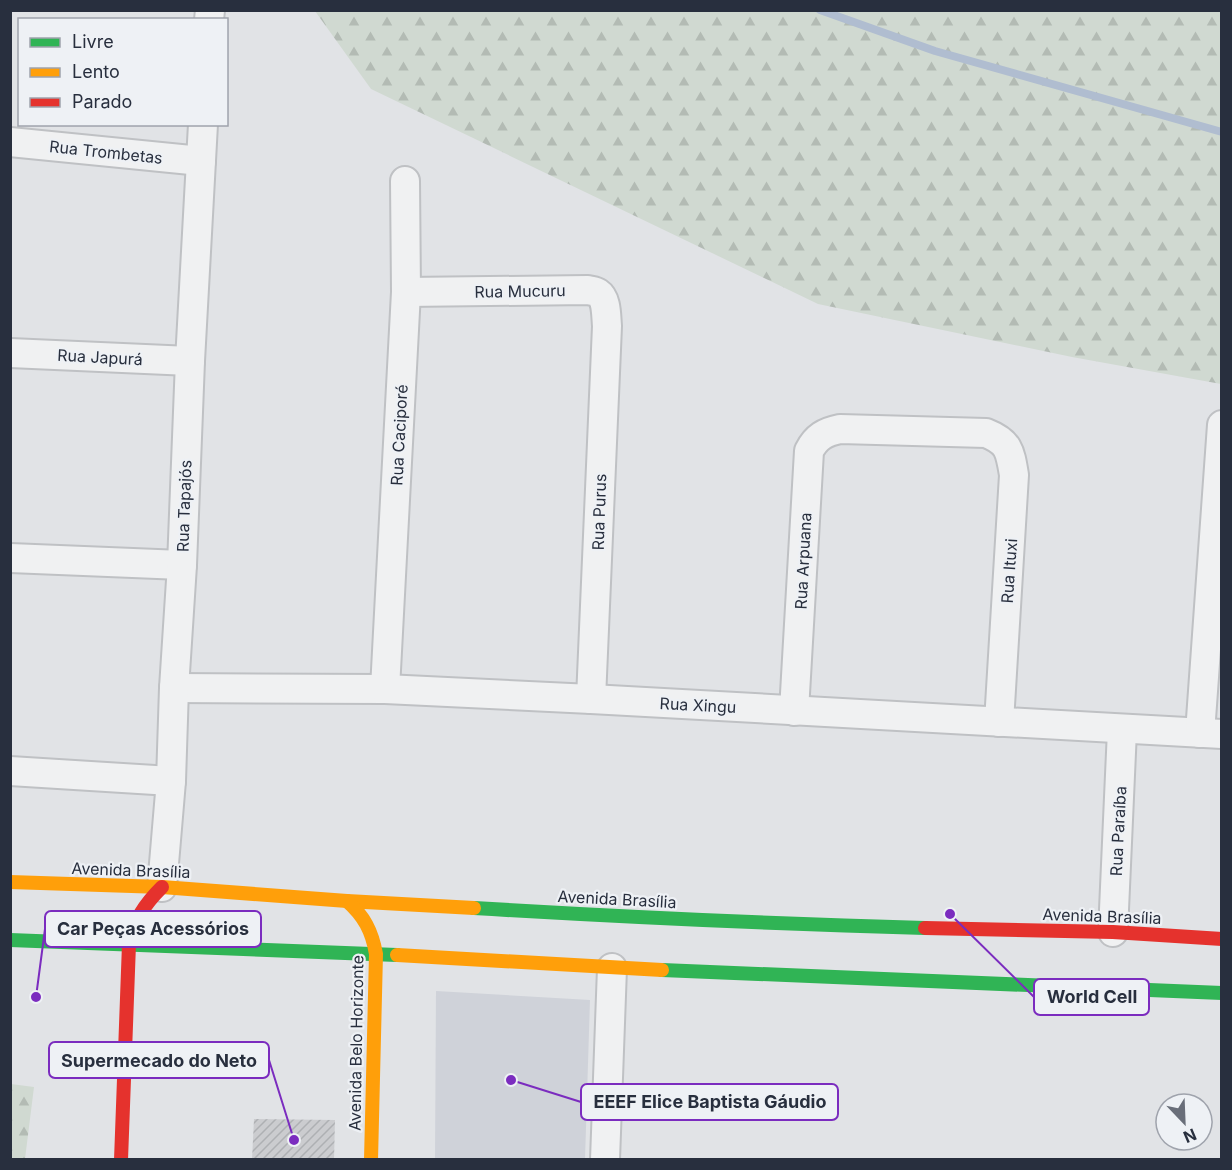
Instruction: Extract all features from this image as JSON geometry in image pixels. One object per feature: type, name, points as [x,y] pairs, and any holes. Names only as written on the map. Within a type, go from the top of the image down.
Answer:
[{"type":"street","name":"Rua Tapajós","points":[[162,887],[171,781],[203,126]]},
{"type":"street","name":"Rua Trombetas","points":[[10,142],[201,161]]},
{"type":"street","name":"Rua Caciporé","points":[[385,689],[406,292],[405,181]]},
{"type":"street","name":"Rua Mucuru","points":[[406,292],[588,290],[598,293],[603,299],[607,326]]},
{"type":"street","name":"Rua Purus","points":[[591,699],[607,326]]},
{"type":"street","name":"Rua Japurá","points":[[10,353],[190,361]]},
{"type":"street","points":[[1211,734],[1221,425]]},
{"type":"street","name":"Rua Ituxi","points":[[840,429],[986,433],[997,437],[1007,446],[1014,475],[999,722]]},
{"type":"street","name":"Rua Arpuana","points":[[794,711],[809,451],[819,437],[840,429]]},
{"type":"street","points":[[10,558],[182,565]]},
{"type":"street","name":"Rua Xingu","points":[[174,688],[385,689],[1211,734]]},
{"type":"street","name":"Rua Paraíba","points":[[1113,932],[1122,730]]},
{"type":"street","points":[[10,771],[171,781]]},
{"type":"street","name":"Avenida Brasília","points":[[10,882],[162,887],[612,916],[849,926],[1113,932],[1221,939]]},
{"type":"street","points":[[121,1160],[129,944],[136,918],[142,907],[162,887]]},
{"type":"street","name":"Avenida Belo Horizonte","points":[[347,900],[358,910],[369,926],[374,938],[376,954],[370,1160]]},
{"type":"street","points":[[849,926],[851,941]]},
{"type":"street","points":[[883,941],[926,927]]},
{"type":"street","points":[[10,940],[376,954],[612,968],[807,976],[866,973],[1221,993]]},
{"type":"street","points":[[807,976],[832,966]]},
{"type":"street","points":[[605,1160],[612,968]]},
{"type":"shaded area","points":[[436,991],[590,1000],[585,1159],[435,1159]]},
{"type":"green space","points":[[315,11],[1221,11],[1221,384],[1072,357],[818,304],[371,89]]},
{"type":"green space","points":[[11,1084],[34,1087],[25,1159],[11,1159]]},
{"type":"building","points":[[254,1119],[335,1120],[334,1160],[252,1160]]},
{"type":"waterway","points":[[820,10],[935,51],[1222,132]]},
{"type":"traffic: fast","points":[[474,908],[700,920],[925,928]]},
{"type":"traffic: fast","points":[[10,940],[397,955]]},
{"type":"traffic: fast","points":[[662,970],[1222,993]]},
{"type":"traffic: slow","points":[[10,882],[162,887],[474,908]]},
{"type":"traffic: slow","points":[[347,901],[366,924],[376,954],[371,1160]]},
{"type":"traffic: slow","points":[[397,955],[662,970]]},
{"type":"traffic: jam","points":[[121,1160],[129,944],[141,913],[162,887]]},
{"type":"traffic: jam","points":[[925,928],[1113,932],[1222,939]]},
{"type":"place","name":"World Cell","points":[[950,914]]},
{"type":"place","name":"Car Peças Acessórios","points":[[36,997]]},
{"type":"place","name":"EEEF Elice Baptista Gáudio","points":[[511,1080]]},
{"type":"place","name":"Supermecado do Neto","points":[[294,1140]]}]
